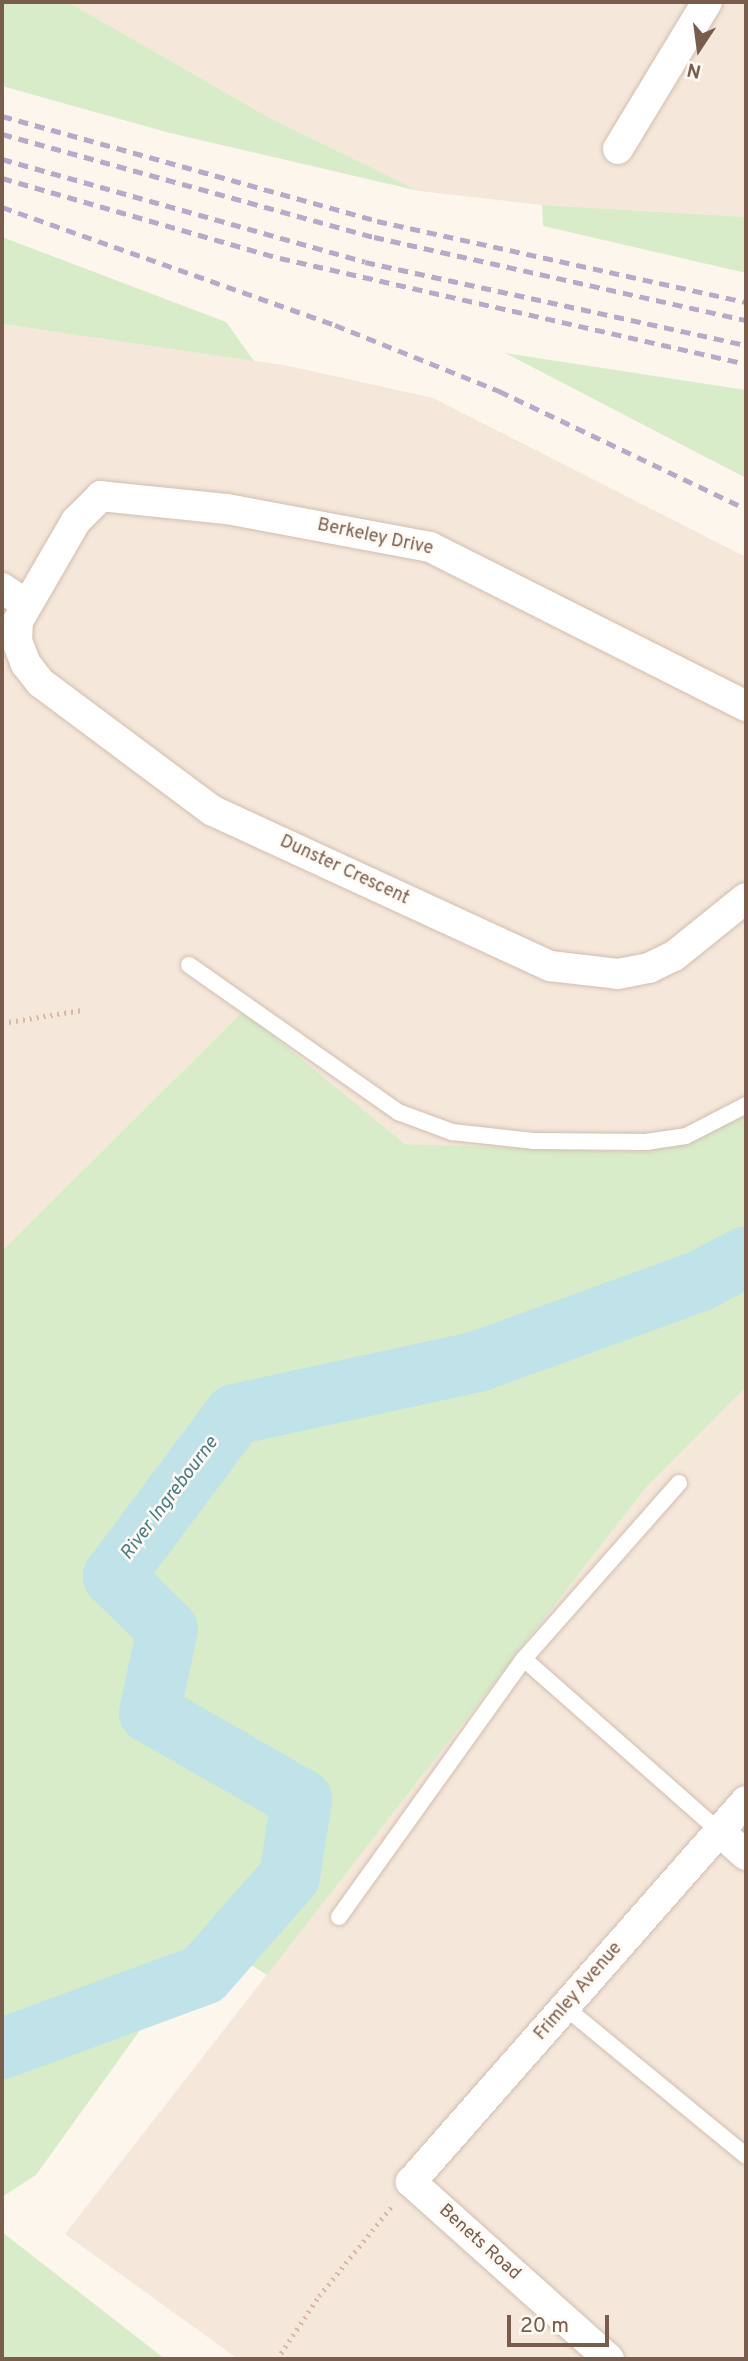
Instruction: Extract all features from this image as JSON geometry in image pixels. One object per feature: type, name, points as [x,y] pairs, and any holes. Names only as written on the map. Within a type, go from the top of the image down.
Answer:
[{"type":"street","points":[[618,149],[707,2]]},
{"type":"street","name":"Berkeley Drive","points":[[13,595],[101,496],[226,509],[430,547],[746,706]]},
{"type":"street","name":"Dunster Crescent","points":[[13,595],[17,641],[41,683],[213,811],[550,966],[607,974],[649,968],[674,956],[746,898]]},
{"type":"street","name":"Frimley Avenue","points":[[411,2182],[746,1801]]},
{"type":"street","points":[[719,1831],[746,1855]]},
{"type":"street","name":"Benets Road","points":[[411,2182],[609,2359]]},
{"type":"lane","points":[[189,965],[398,1112],[452,1132],[533,1141],[646,1142],[686,1136],[746,1105]]},
{"type":"lane","points":[[339,1917],[524,1659],[678,1483]]},
{"type":"lane","points":[[524,1659],[719,1831]]},
{"type":"lane","points":[[566,2008],[746,2156]]},
{"type":"path","points":[[2,1023],[82,1010]]},
{"type":"path","points":[[276,2359],[319,2296],[411,2182]]},
{"type":"shaded area","points":[[68,2],[746,2],[746,217],[542,205],[419,191],[268,117]]},
{"type":"shaded area","points":[[2,324],[284,365],[433,398],[746,557],[746,1101],[641,1152],[405,1144],[243,1011],[2,1251]]},
{"type":"shaded area","points":[[746,1387],[746,2359],[238,2359],[65,2234],[644,1490]]},
{"type":"green space","points":[[2,2],[68,2],[268,117],[419,191],[170,133],[2,86]]},
{"type":"green space","points":[[542,205],[746,217],[746,273],[543,226]]},
{"type":"green space","points":[[2,237],[226,322],[254,361],[2,324]]},
{"type":"green space","points":[[505,353],[746,390],[746,478]]},
{"type":"green space","points":[[243,1011],[405,1144],[641,1152],[746,1100],[746,1387],[644,1490],[267,1975],[207,1937],[36,2175],[2,2197],[2,1251]]},
{"type":"green space","points":[[2,2232],[165,2359],[2,2359]]},
{"type":"waterway","name":"River Ingrebourne","points":[[2,2048],[203,1974],[289,1876],[301,1799],[149,1712],[167,1629],[113,1576],[234,1414],[477,1361],[698,1281],[746,1256]]},
{"type":"railway","points":[[2,116],[377,221],[746,302]]},
{"type":"railway","points":[[2,134],[374,237],[746,320]]},
{"type":"railway","points":[[2,159],[365,262],[746,345]]},
{"type":"railway","points":[[2,178],[280,258],[746,364]]},
{"type":"railway","points":[[2,207],[335,325],[499,391],[746,509]]}]
